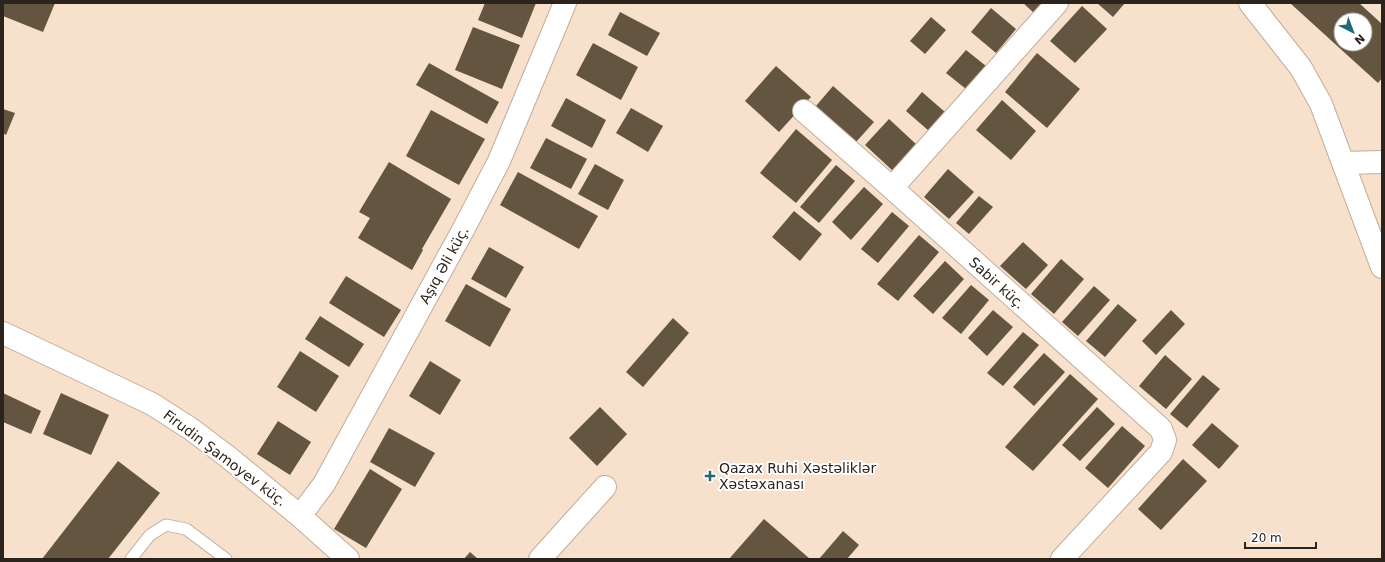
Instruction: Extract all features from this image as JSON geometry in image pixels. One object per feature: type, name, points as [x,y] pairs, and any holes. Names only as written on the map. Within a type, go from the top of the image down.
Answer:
[{"type":"street","name":"Aşıq Əli küç.","points":[[300,516],[324,484],[463,230],[499,161],[565,3]]},
{"type":"street","points":[[892,188],[1056,3]]},
{"type":"street","points":[[1250,3],[1301,68],[1321,104],[1382,267]]},
{"type":"street","name":"Sabir küç.","points":[[804,111],[1161,429],[1165,440],[1161,452],[1062,559]]},
{"type":"street","points":[[1343,163],[1382,162]]},
{"type":"street","name":"Firudin Şamoyev küç.","points":[[3,333],[152,404],[191,429],[300,516],[348,559]]},
{"type":"street","points":[[540,559],[606,487]]},
{"type":"lane","points":[[132,559],[150,535],[166,525],[186,529],[226,559]]},
{"type":"building","points":[[3,3],[55,3],[43,32],[3,16]]},
{"type":"building","points":[[485,3],[536,3],[522,38],[478,20]]},
{"type":"building","points":[[1023,3],[1043,3],[1034,13]]},
{"type":"building","points":[[1097,3],[1125,3],[1113,17]]},
{"type":"building","points":[[1290,3],[1359,3],[1369,12],[1333,12],[1333,42]]},
{"type":"building","points":[[1082,6],[1107,29],[1075,63],[1050,41]]},
{"type":"building","points":[[991,8],[1016,29],[996,53],[971,32]]},
{"type":"building","points":[[620,12],[660,33],[647,56],[608,35]]},
{"type":"building","points":[[1373,16],[1382,24],[1382,78],[1378,83],[1344,52],[1373,52]]},
{"type":"building","points":[[931,17],[946,30],[925,54],[910,41]]},
{"type":"building","points":[[473,27],[520,45],[502,89],[455,70]]},
{"type":"building","points":[[593,43],[638,67],[621,100],[576,75]]},
{"type":"building","points":[[966,50],[986,66],[966,89],[946,73]]},
{"type":"building","points":[[1037,53],[1080,89],[1047,128],[1005,92]]},
{"type":"building","points":[[429,63],[499,102],[487,124],[416,85]]},
{"type":"building","points":[[776,66],[811,97],[779,132],[745,101]]},
{"type":"building","points":[[833,86],[874,122],[856,142],[816,106]]},
{"type":"building","points":[[922,92],[945,112],[929,131],[906,111]]},
{"type":"building","points":[[566,98],[606,120],[592,148],[551,126]]},
{"type":"building","points":[[1002,100],[1036,131],[1011,160],[976,130]]},
{"type":"building","points":[[631,108],[663,126],[648,152],[616,133]]},
{"type":"building","points":[[3,109],[15,113],[6,135],[3,133]]},
{"type":"building","points":[[431,110],[485,139],[459,185],[406,156]]},
{"type":"building","points":[[889,119],[917,145],[893,171],[865,145]]},
{"type":"building","points":[[796,129],[832,160],[796,203],[760,173]]},
{"type":"building","points":[[546,138],[587,159],[571,189],[530,168]]},
{"type":"building","points":[[389,162],[451,199],[422,249],[423,250],[412,270],[358,238],[370,218],[359,212]]},
{"type":"building","points":[[595,164],[624,180],[608,210],[578,194]]},
{"type":"building","points":[[836,165],[855,181],[819,223],[800,207]]},
{"type":"building","points":[[948,169],[974,192],[949,219],[924,197]]},
{"type":"building","points":[[518,172],[598,216],[579,249],[500,205]]},
{"type":"building","points":[[864,187],[883,204],[851,240],[832,222]]},
{"type":"building","points":[[979,196],[993,207],[969,234],[956,223]]},
{"type":"building","points":[[794,211],[822,234],[800,261],[772,237]]},
{"type":"building","points":[[892,212],[909,226],[878,263],[861,249]]},
{"type":"building","points":[[919,235],[939,252],[898,301],[877,284]]},
{"type":"building","points":[[1023,242],[1048,265],[1026,289],[1000,266]]},
{"type":"building","points":[[489,247],[524,267],[506,298],[471,279]]},
{"type":"building","points":[[1061,259],[1084,279],[1054,314],[1031,294]]},
{"type":"building","points":[[945,261],[964,279],[933,314],[913,296]]},
{"type":"building","points":[[346,276],[401,310],[384,337],[329,303]]},
{"type":"building","points":[[466,284],[511,309],[490,347],[445,321]]},
{"type":"building","points":[[971,285],[989,300],[961,334],[942,318]]},
{"type":"building","points":[[1094,286],[1110,300],[1078,336],[1062,322]]},
{"type":"building","points":[[1118,304],[1137,320],[1105,357],[1086,341]]},
{"type":"building","points":[[993,310],[1013,327],[987,356],[968,338]]},
{"type":"building","points":[[1171,310],[1185,324],[1156,355],[1142,341]]},
{"type":"building","points":[[320,316],[364,344],[349,367],[305,339]]},
{"type":"building","points":[[673,318],[689,333],[643,387],[626,372]]},
{"type":"building","points":[[1023,332],[1039,345],[1003,386],[987,373]]},
{"type":"building","points":[[300,351],[339,376],[316,412],[277,387]]},
{"type":"building","points":[[1044,353],[1065,372],[1034,406],[1013,387]]},
{"type":"building","points":[[1165,355],[1192,379],[1166,409],[1139,386]]},
{"type":"building","points":[[430,361],[461,380],[440,415],[409,396]]},
{"type":"building","points":[[1070,374],[1098,399],[1033,471],[1005,447]]},
{"type":"building","points":[[1203,375],[1220,389],[1187,428],[1170,414]]},
{"type":"building","points":[[3,393],[41,411],[31,434],[3,422]]},
{"type":"building","points":[[61,393],[109,415],[91,455],[43,434]]},
{"type":"building","points":[[600,407],[627,434],[597,466],[569,438]]},
{"type":"building","points":[[1097,407],[1115,424],[1080,461],[1062,445]]},
{"type":"building","points":[[278,421],[311,442],[290,475],[257,454]]},
{"type":"building","points":[[1212,423],[1239,446],[1219,469],[1192,445]]},
{"type":"building","points":[[1122,426],[1145,446],[1108,488],[1085,468]]},
{"type":"building","points":[[389,428],[435,453],[415,487],[370,462]]},
{"type":"building","points":[[1183,459],[1207,481],[1161,530],[1138,509]]},
{"type":"building","points":[[118,461],[160,493],[108,559],[42,559]]},
{"type":"building","points":[[370,469],[402,489],[366,548],[334,529]]},
{"type":"building","points":[[764,519],[810,559],[729,559]]},
{"type":"building","points":[[843,531],[859,545],[847,559],[819,559]]},
{"type":"building","points":[[470,552],[478,559],[464,559]]},
{"type":"place","name":"Qazax Ruhi Xəstəliklər Xəstəxanası","points":[[710,476]]}]
